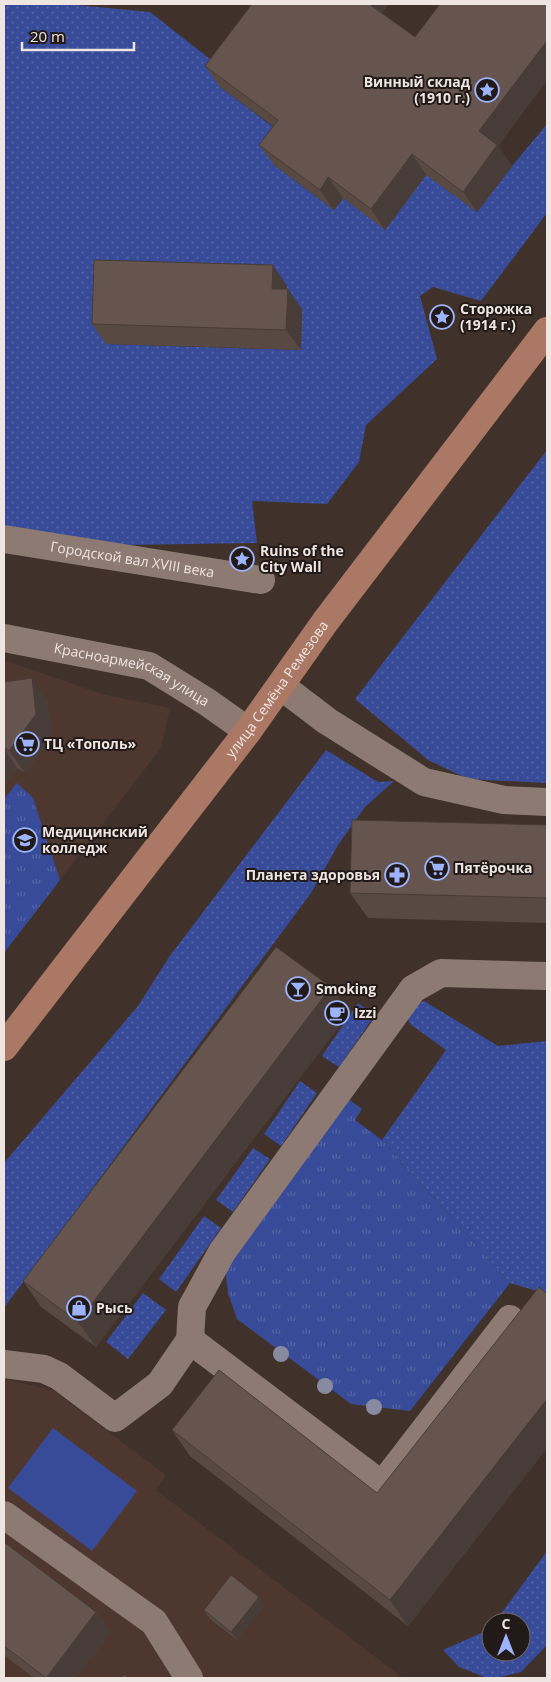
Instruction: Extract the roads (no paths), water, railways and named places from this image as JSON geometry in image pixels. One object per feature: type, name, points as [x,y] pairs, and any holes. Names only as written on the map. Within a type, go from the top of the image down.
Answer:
[{"type":"main road","name":"улица Семёна Ремезова","points":[[4,1047],[248,732],[325,622],[547,331]]},
{"type":"street","name":"Городской вал XVIII века","points":[[4,539],[261,580]]},
{"type":"street","name":"Красноармейская улица","points":[[4,638],[149,666],[207,702],[248,732]]},
{"type":"street","points":[[281,686],[327,721],[424,782],[504,800],[547,802]]},
{"type":"street","points":[[4,1364],[44,1369],[59,1376],[116,1418],[160,1384],[190,1340],[192,1307],[222,1252],[413,989],[440,973],[547,976]]},
{"type":"street","points":[[190,1340],[382,1485],[510,1319]]},
{"type":"street","points":[[4,1515],[154,1622],[189,1678]]},
{"type":"place","name":"Винный склад (1910 г.)","points":[[487,90]]},
{"type":"place","name":"Сторожка (1914 г.)","points":[[442,317]]},
{"type":"place","name":"Ruins of the City Wall","points":[[242,559]]},
{"type":"place","name":"ТЦ «Тополь»","points":[[27,744]]},
{"type":"place","name":"Медицинский колледж","points":[[25,840]]},
{"type":"place","name":"Пятёрочка","points":[[437,868]]},
{"type":"place","name":"Планета здоровья","points":[[397,875]]},
{"type":"place","name":"Smoking","points":[[298,989]]},
{"type":"place","name":"Izzi","points":[[337,1013]]},
{"type":"place","name":"Рысь","points":[[79,1308]]}]
